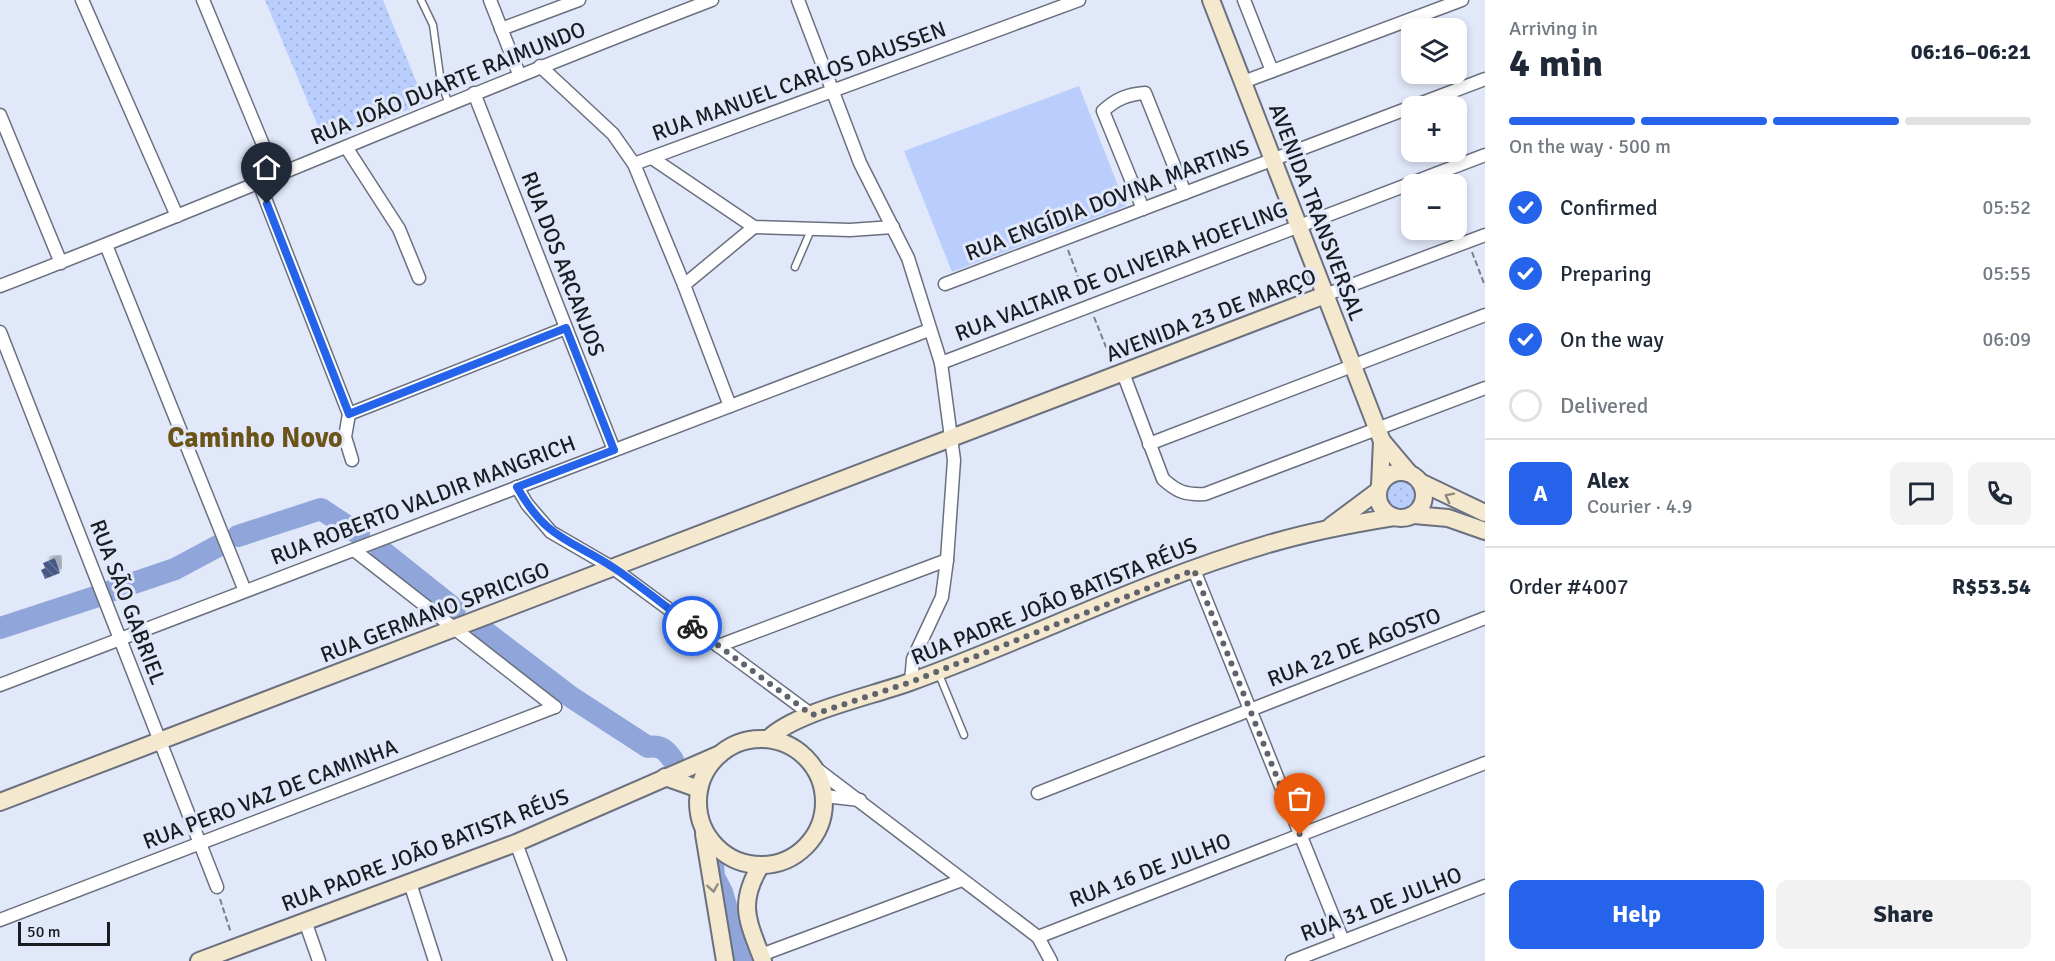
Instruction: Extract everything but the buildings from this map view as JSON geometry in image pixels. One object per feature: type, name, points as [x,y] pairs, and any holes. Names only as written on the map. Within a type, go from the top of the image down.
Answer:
[{"type":"main road","name":"AVENIDA TRANSVERSAL","points":[[1211,0],[1380,435],[1414,477]]},
{"type":"main road","name":"AVENIDA 23 DE MARÇO","points":[[953,438],[1325,295]]},
{"type":"main road","name":"AVENIDA TRANSVERSAL","points":[[1379,488],[1380,435]]},
{"type":"main road","name":"RUA GERMANO SPRICIGO","points":[[0,802],[953,438]]},
{"type":"main road","points":[[1483,511],[1450,498],[1414,477],[1396,473],[1379,488],[1380,504],[1394,517],[1414,515],[1448,518],[1485,531]]},
{"type":"main road","points":[[1414,477],[1424,500],[1414,515]]},
{"type":"main road","name":"RUA PADRE JOÃO BATISTA RÉUS","points":[[1329,528],[1379,488]]},
{"type":"main road","points":[[1448,518],[1483,511]]},
{"type":"main road","name":"RUA PADRE JOÃO BATISTA RÉUS","points":[[768,739],[776,730],[805,718],[911,682],[1194,570],[1256,548],[1329,528],[1394,517]]},
{"type":"main road","points":[[792,746],[791,736],[805,718]]},
{"type":"main road","points":[[703,830],[727,856],[749,864],[761,865],[787,860],[807,846],[819,828],[824,796],[813,766],[792,746],[768,739],[745,741],[720,754],[706,770],[699,789],[698,810],[725,961]]},
{"type":"main road","name":"RUA PADRE JOÃO BATISTA RÉUS","points":[[199,961],[516,843],[720,754]]},
{"type":"main road","points":[[665,777],[699,789]]},
{"type":"main road","points":[[761,865],[750,883],[745,908],[762,958]]},
{"type":"street","points":[[82,0],[177,216]]},
{"type":"street","points":[[203,0],[276,176]]},
{"type":"street","points":[[490,0],[519,74]]},
{"type":"street","points":[[501,29],[579,0]]},
{"type":"street","name":"RUA JOÃO DUARTE RAIMUNDO","points":[[0,286],[259,183],[519,74],[712,0]]},
{"type":"street","points":[[798,0],[860,163],[908,258],[941,363],[953,438],[954,460],[946,560],[942,597],[913,659],[911,682]]},
{"type":"street","name":"RUA MANUEL CARLOS DAUSSEN","points":[[634,164],[1079,0]]},
{"type":"street","points":[[1244,0],[1272,71]]},
{"type":"street","points":[[1243,82],[1462,0]]},
{"type":"street","points":[[540,66],[613,134],[634,164],[684,285],[730,406]]},
{"type":"street","name":"RUA ENGÍDIA DOVINA MARTINS","points":[[945,284],[1485,79]]},
{"type":"street","name":"RUA DOS ARCANJOS","points":[[474,93],[614,450]]},
{"type":"street","points":[[1143,209],[1103,111],[1113,102],[1131,94],[1145,93],[1185,193]]},
{"type":"street","points":[[0,115],[61,263]]},
{"type":"street","points":[[346,147],[399,229],[419,278]]},
{"type":"street","name":"RUA VALTAIR DE OLIVEIRA HOEFLING","points":[[941,363],[1485,155]]},
{"type":"street","points":[[652,158],[754,227],[811,230],[893,227]]},
{"type":"street","points":[[259,183],[349,414],[345,437],[352,460]]},
{"type":"street","points":[[684,285],[754,227]]},
{"type":"street","name":"AVENIDA 23 DE MARÇO","points":[[1325,295],[1485,234]]},
{"type":"street","points":[[106,245],[245,591]]},
{"type":"street","points":[[1149,444],[1485,315]]},
{"type":"street","points":[[349,414],[566,328]]},
{"type":"street","name":"RUA ROBERTO VALDIR MANGRICH","points":[[0,685],[929,330]]},
{"type":"street","name":"RUA SÃO GABRIEL","points":[[0,332],[217,887]]},
{"type":"street","points":[[1123,373],[1163,479],[1176,491],[1189,495],[1205,494],[1380,435],[1485,388]]},
{"type":"street","points":[[517,487],[527,504],[551,532],[613,568],[718,646],[805,718]]},
{"type":"street","points":[[354,549],[454,628]]},
{"type":"street","points":[[718,646],[946,560]]},
{"type":"street","points":[[1194,570],[1343,941]]},
{"type":"street","name":"RUA 22 DE AGOSTO","points":[[1038,793],[1485,618]]},
{"type":"street","name":"RUA PERO VAZ DE CAMINHA","points":[[0,920],[555,707],[454,628]]},
{"type":"street","name":"RUA 16 DE JULHO","points":[[1038,937],[1485,763]]},
{"type":"street","points":[[813,766],[861,800],[1038,937],[1051,961]]},
{"type":"street","points":[[824,796],[861,800]]},
{"type":"street","points":[[516,843],[560,961]]},
{"type":"street","points":[[762,958],[962,880]]},
{"type":"street","points":[[410,883],[435,961]]},
{"type":"street","name":"RUA 31 DE JULHO","points":[[1292,961],[1485,886]]},
{"type":"street","points":[[305,921],[319,961]]},
{"type":"lane","points":[[421,0],[433,25],[441,83],[449,104]]},
{"type":"lane","points":[[795,267],[811,230]]},
{"type":"lane","points":[[938,671],[964,735]]},
{"type":"path","points":[[1468,241],[1485,286]]},
{"type":"path","points":[[217,887],[234,948]]},
{"type":"shaded area","points":[[265,0],[383,0],[425,103],[325,143]]},
{"type":"shaded area","points":[[1079,86],[1126,206],[952,272],[904,151]]},
{"type":"shaded area","points":[[1401,478],[1413,483],[1418,495],[1413,507],[1401,512],[1389,507],[1384,495],[1389,483]]},
{"type":"waterway","points":[[238,536],[321,509],[359,534]]},
{"type":"waterway","points":[[113,590],[175,569],[218,546]]},
{"type":"waterway","points":[[381,550],[455,609]]},
{"type":"waterway","points":[[0,628],[95,597]]},
{"type":"waterway","points":[[483,630],[571,697],[648,747],[663,749],[673,760]]},
{"type":"waterway","points":[[713,865],[714,877],[722,892],[742,961]]},
{"type":"way so far","points":[[692,626],[812,715],[911,682],[1194,570],[1300,835]]},
{"type":"district","name":"Caminho Novo","points":[[255,438]]},
{"type":"route","points":[[267,204],[349,414],[566,328],[614,450],[517,487],[527,504],[551,532],[613,568],[692,626]]}]
